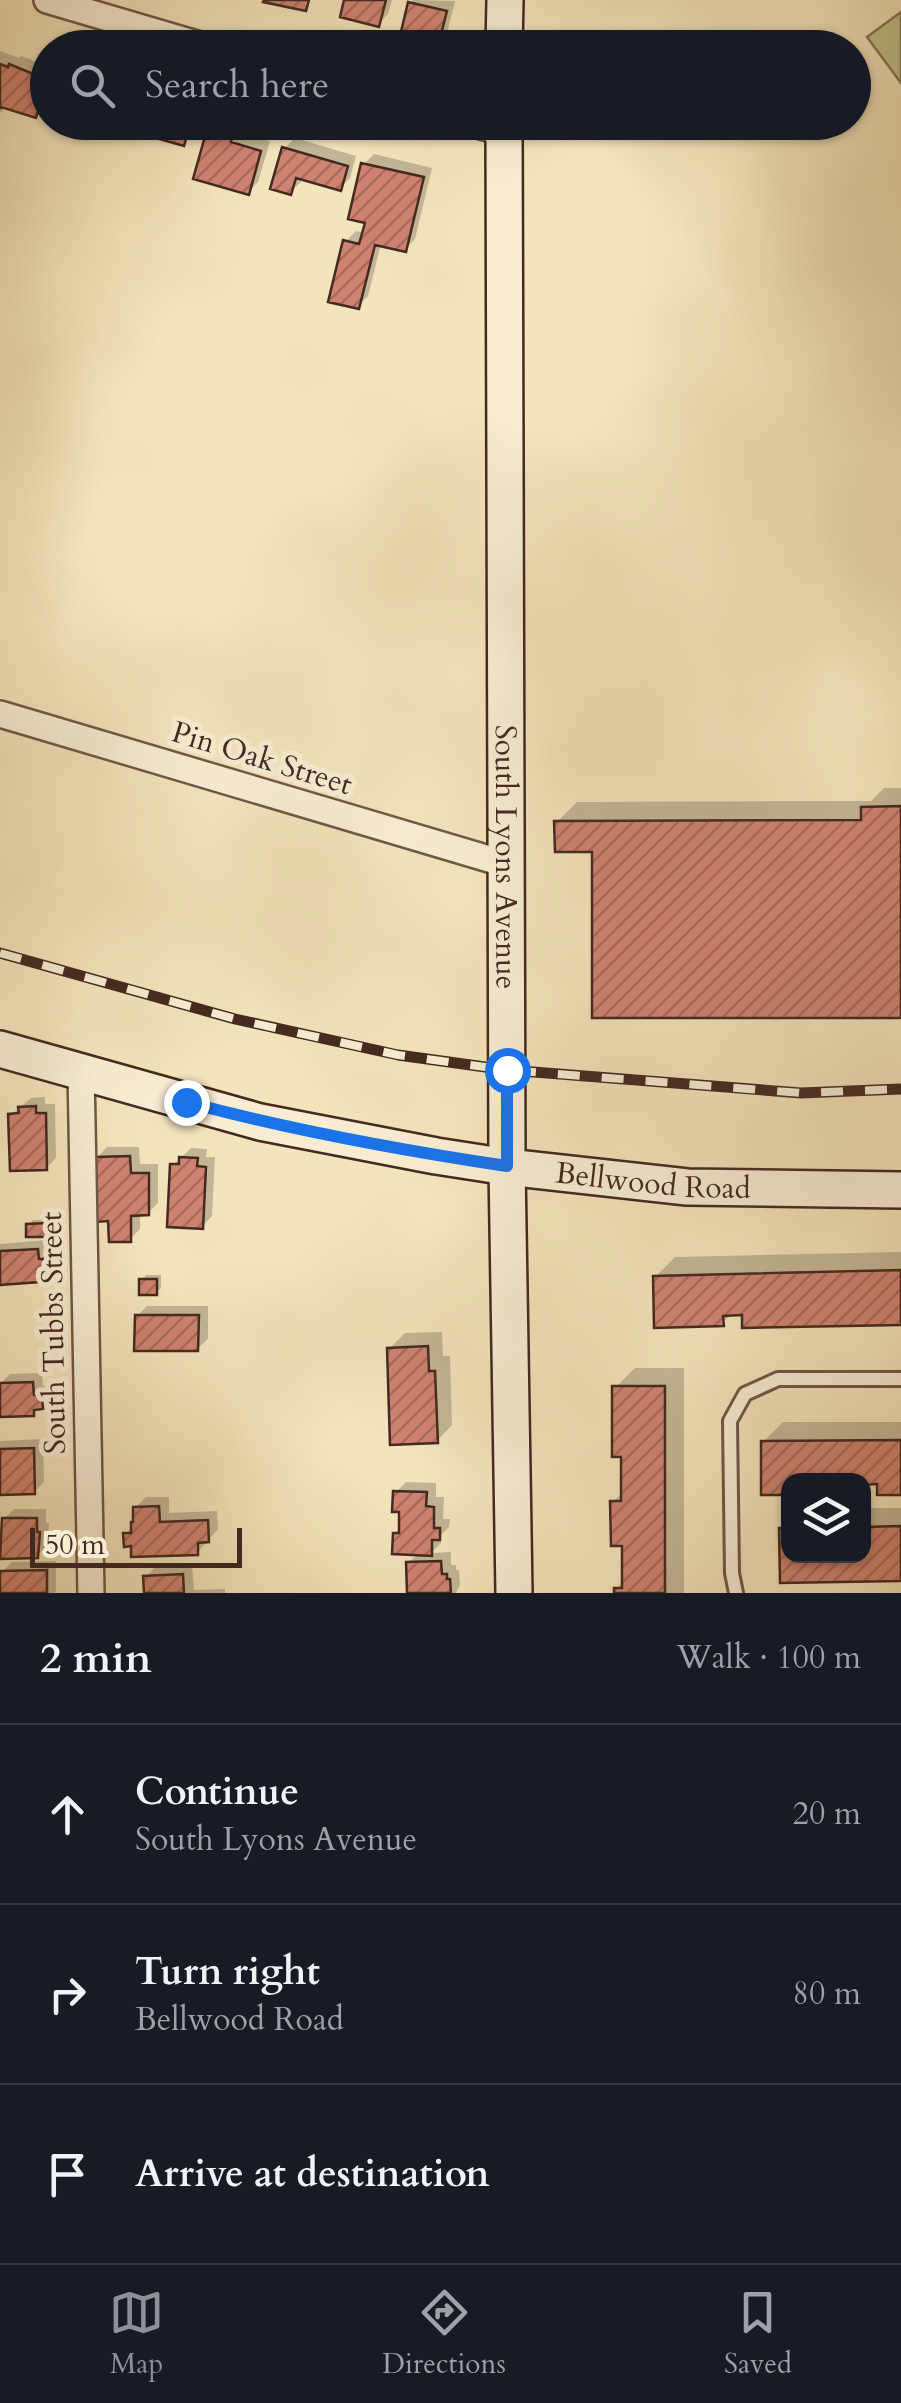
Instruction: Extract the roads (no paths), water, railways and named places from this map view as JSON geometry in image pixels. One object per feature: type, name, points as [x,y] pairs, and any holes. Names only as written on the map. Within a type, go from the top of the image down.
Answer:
[{"type":"street","points":[[47,0],[149,30]]},
{"type":"street","points":[[504,0],[504,30]]},
{"type":"street","name":"South Lyons Avenue","points":[[504,140],[507,1166],[514,1593]]},
{"type":"street","name":"Pin Oak Street","points":[[0,714],[506,864]]},
{"type":"street","name":"Bellwood Road","points":[[0,1049],[260,1122],[507,1166],[688,1187],[901,1190]]},
{"type":"street","name":"South Tubbs Street","points":[[81,1072],[91,1593]]},
{"type":"lane","points":[[736,1593],[732,1573],[730,1420],[745,1394],[778,1379],[901,1379]]},
{"type":"railway","points":[[0,953],[235,1019],[398,1055],[507,1070],[801,1093],[901,1089]]}]
